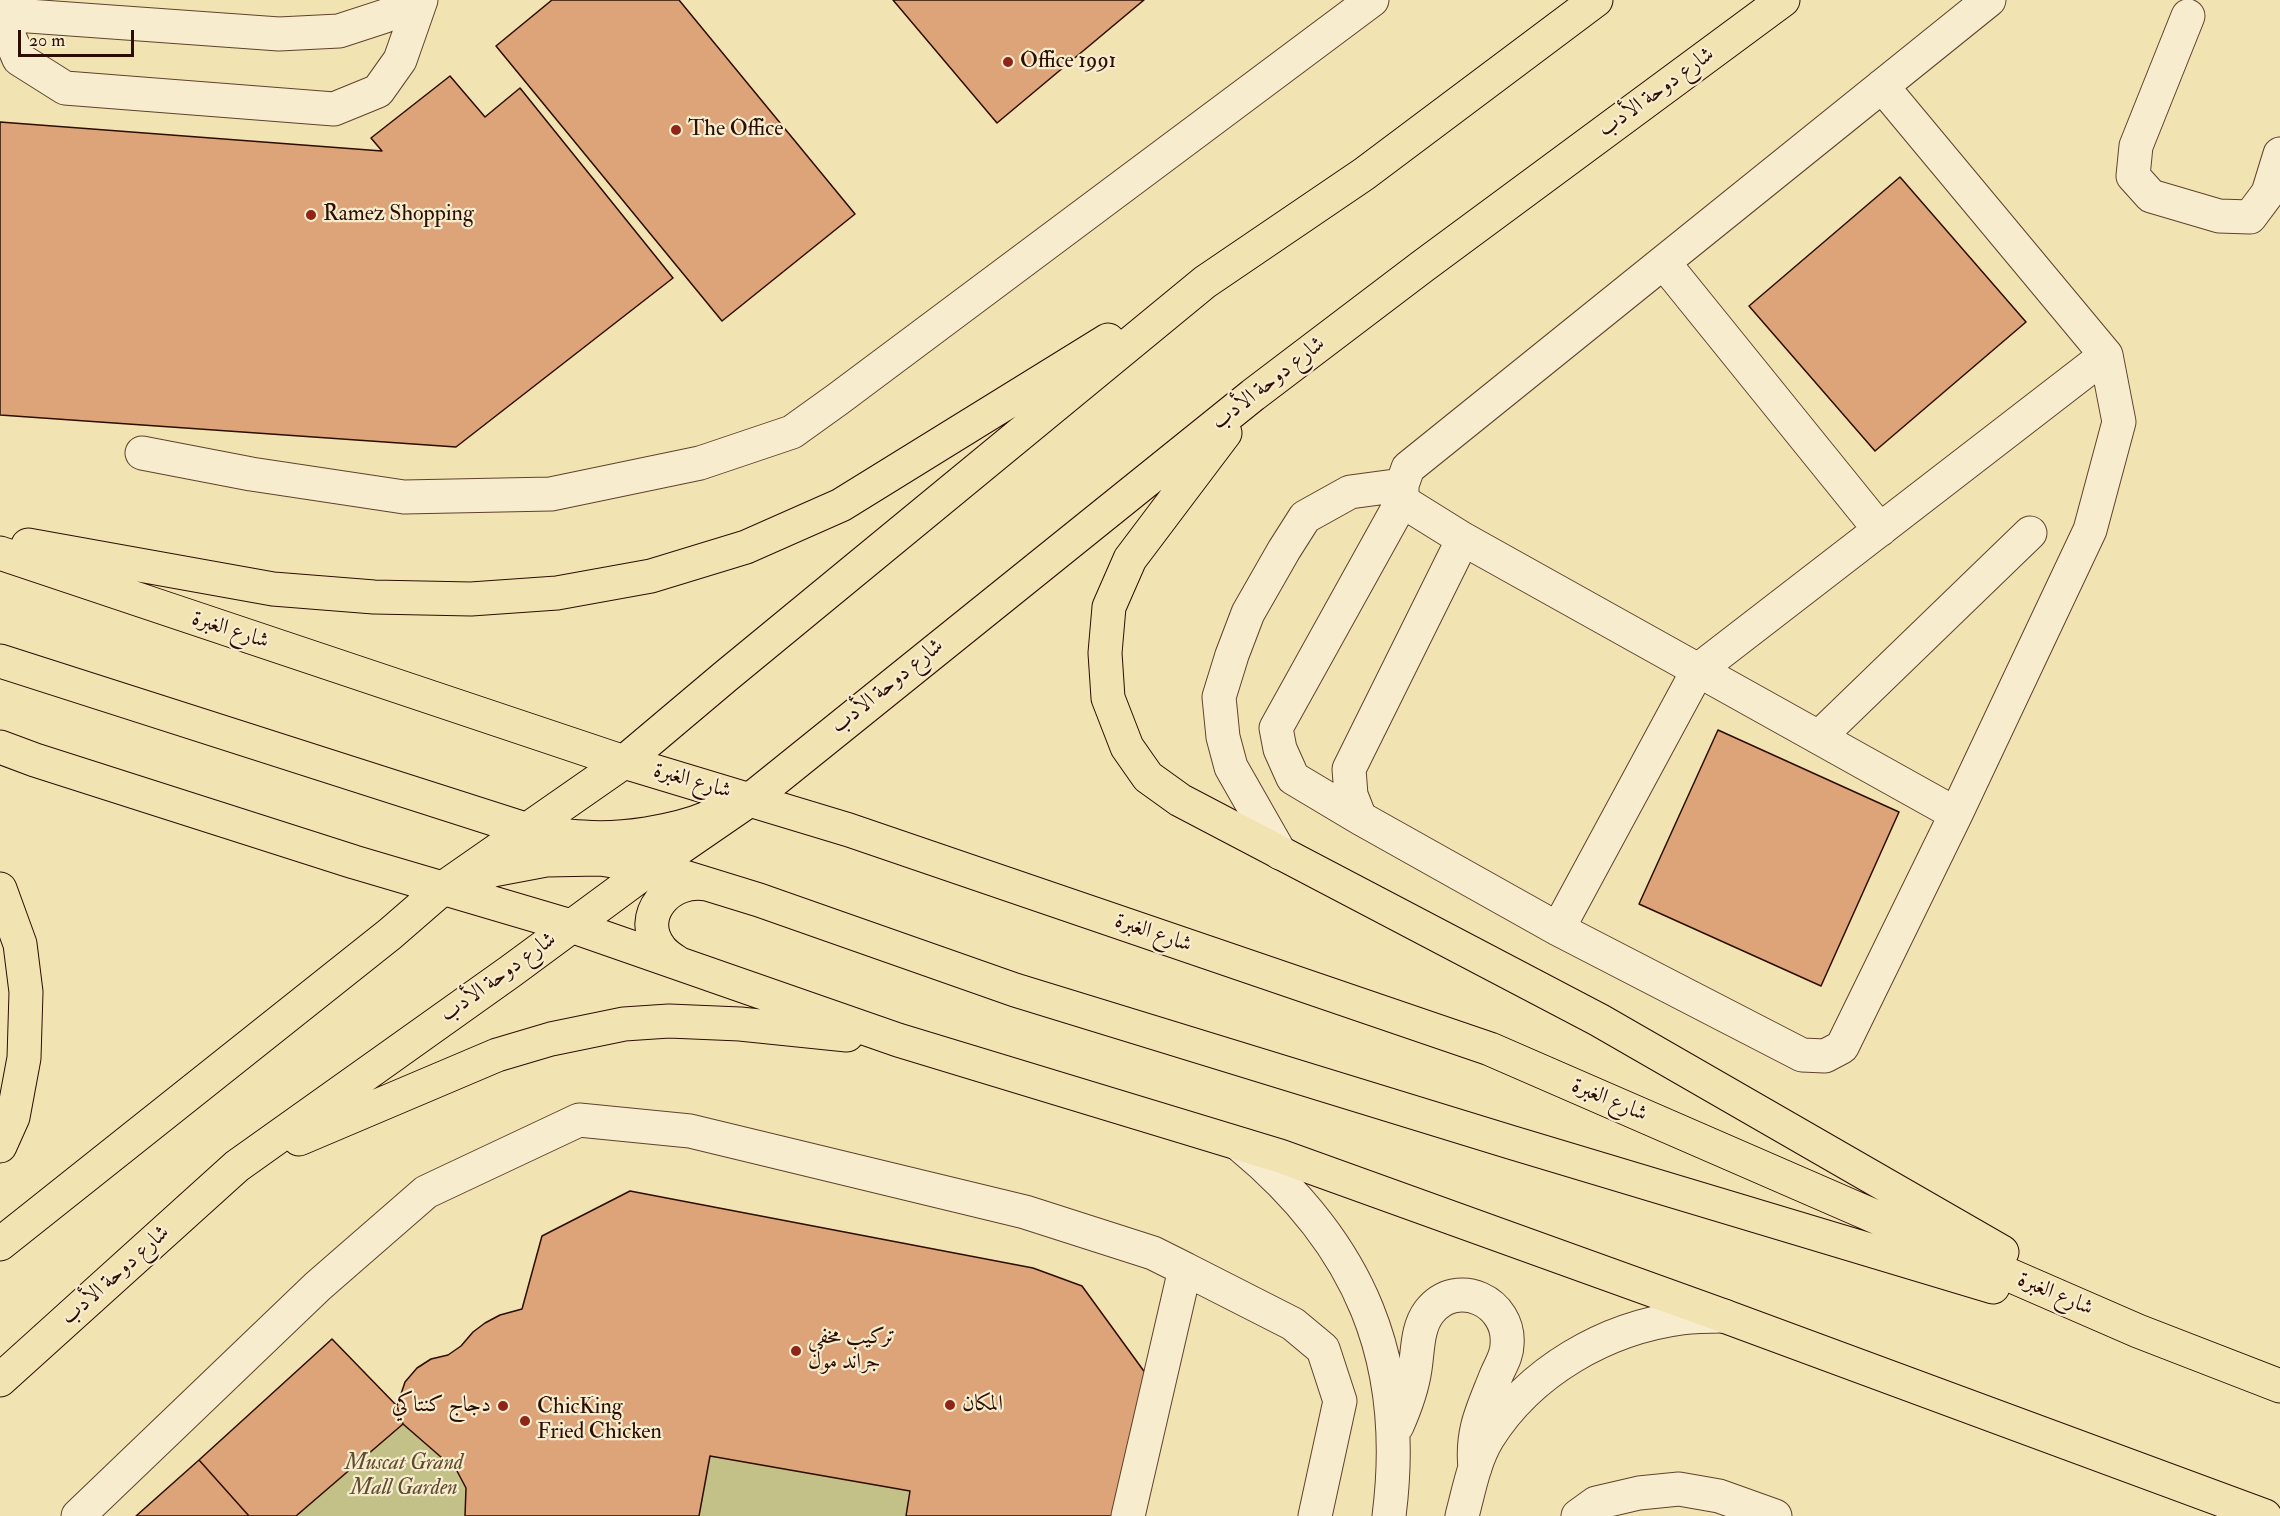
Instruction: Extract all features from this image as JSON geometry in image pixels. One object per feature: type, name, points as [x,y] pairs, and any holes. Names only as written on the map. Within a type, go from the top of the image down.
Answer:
[{"type":"main road","points":[[0,540],[273,590],[374,597],[471,599],[557,593],[651,576],[746,547],[841,505],[1205,282],[1364,174],[1596,0]]},
{"type":"main road","name":"شارع دوحة الأدب","points":[[0,1380],[237,1166],[652,867],[751,799],[1253,395],[1423,266],[1783,0]]},
{"type":"main road","points":[[0,1244],[390,934],[443,888],[624,762],[1205,282]]},
{"type":"main road","points":[[1253,395],[1130,559],[1109,608],[1105,653],[1108,698],[1127,747],[1148,777],[1180,800],[1599,1020],[2138,1331]]},
{"type":"main road","name":"شارع الغبرة","points":[[0,552],[624,762],[860,833],[1490,1049],[2138,1331],[2280,1386]]},
{"type":"main road","points":[[0,661],[528,830],[585,837],[642,834],[698,822],[751,799]]},
{"type":"main road","points":[[0,747],[46,764],[354,862],[571,926],[898,1040],[1280,1156],[1724,1316],[2265,1516]]},
{"type":"main road","points":[[443,888],[494,870],[546,860],[600,859],[652,867],[709,884],[1016,990],[2138,1331]]},
{"type":"main road","points":[[678,963],[659,947],[653,922],[656,909],[662,898],[672,889],[690,883],[709,884]]},
{"type":"main road","points":[[0,889],[20,944],[26,992],[24,1058],[13,1117],[0,1146]]},
{"type":"main road","points":[[237,1166],[496,1055],[551,1039],[624,1024],[669,1021],[740,1024],[898,1040]]},
{"type":"street","points":[[421,0],[400,60],[378,91],[334,109],[65,88],[19,58],[0,14],[163,13],[279,34],[339,31],[385,16],[421,0]]},
{"type":"street","points":[[142,453],[251,474],[404,496],[551,494],[699,463],[792,432],[1372,0]]},
{"type":"street","points":[[1882,86],[2106,356],[2119,422],[2090,530],[1956,814],[1842,1047],[1825,1056],[1802,1055],[1558,929],[1293,778],[1280,749],[1276,728],[1402,493],[1408,468],[1664,263],[1882,86],[1989,0]]},
{"type":"street","points":[[2188,16],[2136,146],[2133,176],[2151,196],[2219,216],[2250,216],[2268,193],[2280,154]]},
{"type":"street","points":[[1664,263],[1880,530]]},
{"type":"street","points":[[1558,929],[1698,670],[2106,356]]},
{"type":"street","points":[[1280,853],[1231,767],[1223,737],[1220,697],[1232,655],[1248,613],[1284,550],[1305,517],[1350,492],[1402,493],[1462,539],[1956,814]]},
{"type":"street","points":[[1819,737],[2030,533]]},
{"type":"street","points":[[1360,818],[1351,795],[1349,769],[1462,539]]},
{"type":"street","points":[[78,1516],[318,1286],[426,1192],[579,1120],[690,1131],[1025,1212],[1153,1254],[1293,1324],[1323,1350],[1340,1401],[1315,1516]]},
{"type":"street","points":[[1240,1144],[1269,1168],[1319,1224],[1340,1255],[1358,1288],[1372,1322],[1391,1395],[1395,1432],[1394,1481],[1389,1516]]},
{"type":"street","points":[[1128,1516],[1185,1269]]},
{"type":"street","points":[[1395,1432],[1408,1401],[1422,1324],[1430,1311],[1442,1301],[1456,1296],[1471,1296],[1485,1300],[1496,1309],[1504,1321],[1508,1335],[1507,1350],[1479,1416],[1473,1450],[1474,1468]]},
{"type":"street","points":[[1462,1516],[1474,1468],[1487,1439],[1536,1382],[1569,1358],[1604,1339],[1643,1326],[1683,1317],[1724,1316]]},
{"type":"street","points":[[1578,1516],[1596,1503],[1639,1493],[1679,1489],[1719,1496],[1775,1516]]},
{"type":"green space","name":"Muscat Grand Mall Garden","points":[[403,1424],[457,1471],[466,1488],[465,1516],[296,1516]]},
{"type":"green space","points":[[710,1456],[910,1491],[906,1516],[699,1516]]},
{"type":"building","name":"The Office","points":[[552,0],[679,0],[855,214],[722,321],[496,46]]},
{"type":"building","name":"Office 1991","points":[[893,0],[1144,0],[997,123]]},
{"type":"building","name":"Ramez Shopping","points":[[450,76],[485,117],[520,88],[673,278],[456,447],[0,415],[0,122],[382,151],[371,138]]},
{"type":"building","points":[[1900,177],[2026,322],[1875,451],[1749,306]]},
{"type":"building","points":[[1718,730],[1899,812],[1821,986],[1639,904]]},
{"type":"building","points":[[630,1191],[1033,1268],[1082,1286],[1146,1374],[1116,1516],[906,1516],[910,1491],[710,1456],[699,1516],[465,1516],[466,1488],[457,1471],[403,1424],[397,1406],[405,1382],[417,1368],[431,1359],[448,1355],[461,1346],[473,1332],[485,1323],[500,1315],[522,1309],[542,1236]]},
{"type":"building","points":[[332,1339],[397,1406],[403,1424],[296,1516],[249,1516],[199,1460]]},
{"type":"building","points":[[199,1460],[249,1516],[136,1516]]},
{"type":"place","name":"Office 1991","points":[[1008,62]]},
{"type":"place","name":"The Office","points":[[676,130]]},
{"type":"place","name":"Ramez Shopping","points":[[311,215]]},
{"type":"place","name":"تركيب مخفي جراند مول","points":[[796,1351]]},
{"type":"place","name":"المكان","points":[[950,1405]]},
{"type":"place","name":"دجاج كنتاكي","points":[[503,1406]]},
{"type":"place","name":"ChicKing Fried Chicken","points":[[525,1421]]}]
